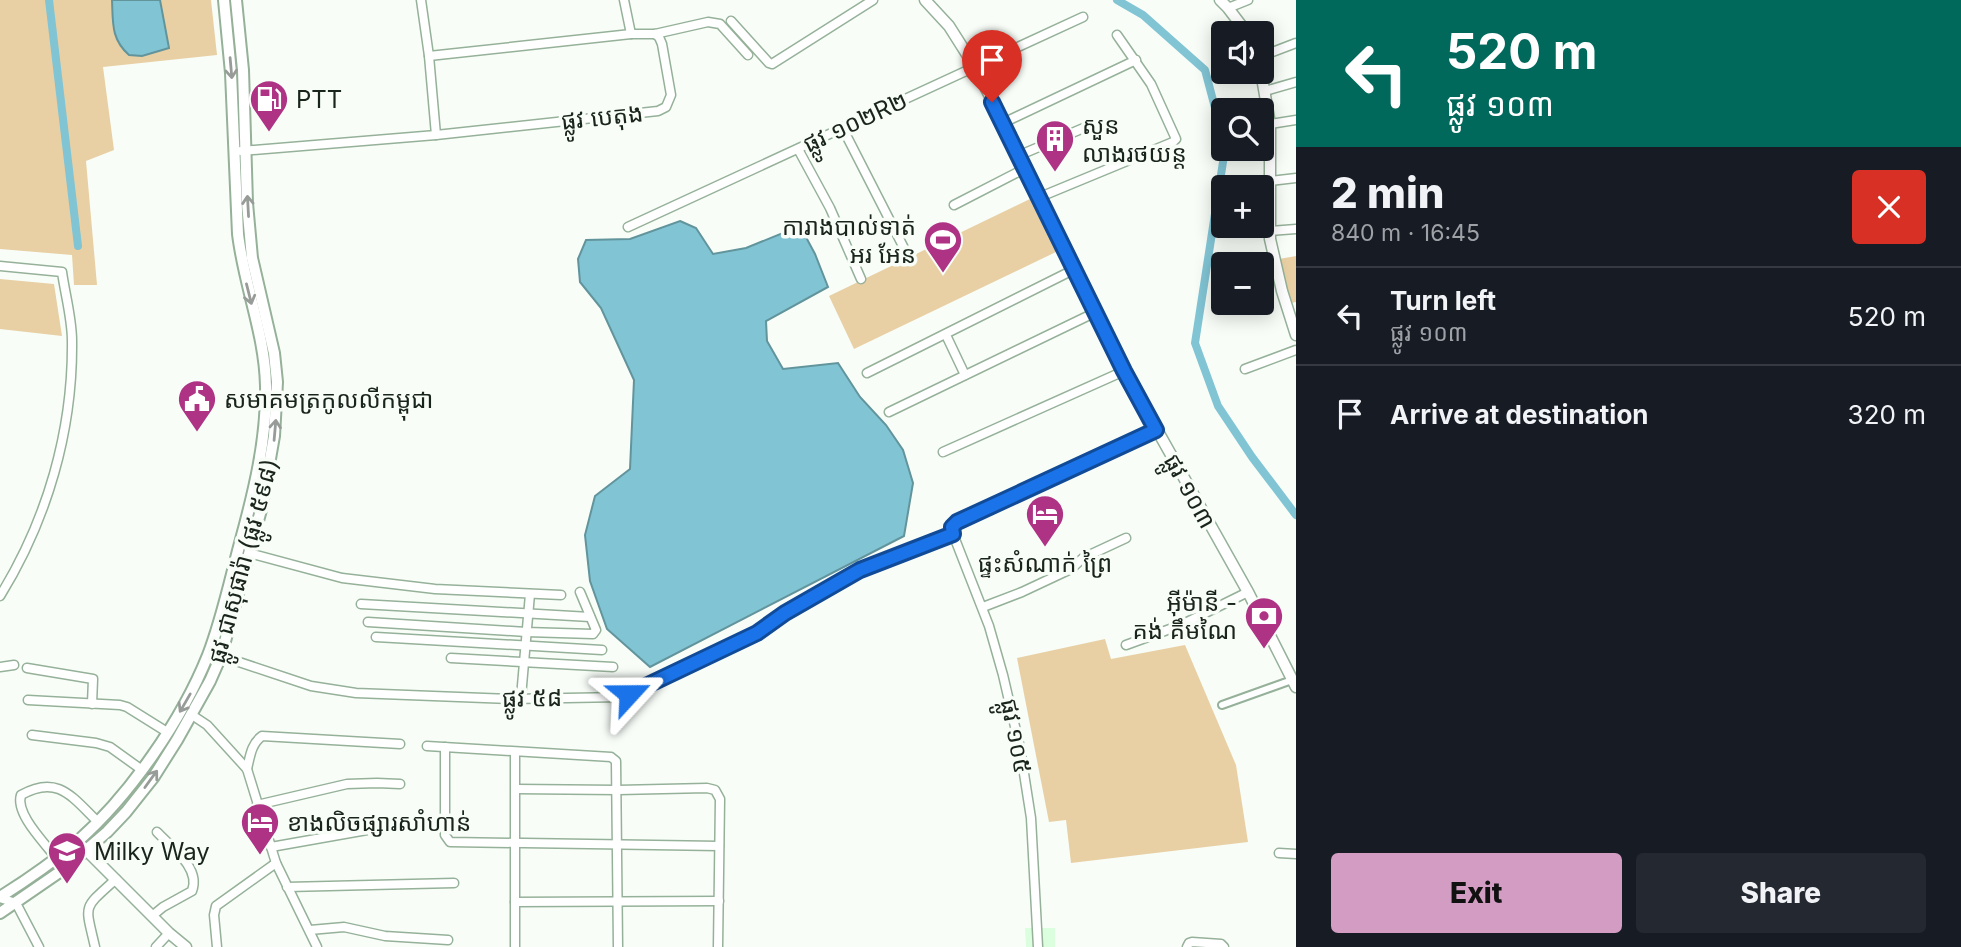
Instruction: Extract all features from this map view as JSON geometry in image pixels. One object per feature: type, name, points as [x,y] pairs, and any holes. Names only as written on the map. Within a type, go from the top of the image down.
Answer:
[{"type":"main road","name":"ផ្លូវ ជាសុផារ៉ា (ផ្លូវ ៥៩៨)","points":[[0,913],[87,851],[153,778],[211,681],[221,656],[261,510],[272,449],[277,382],[274,353],[252,258],[224,0]]},
{"type":"main road","name":"ផ្លូវ ជាសុផារ៉ា (ផ្លូវ ៥៩៨)","points":[[0,898],[78,841],[116,803],[142,770],[193,688],[209,653],[223,607],[249,508],[263,437],[266,382],[258,326],[241,260],[238,234],[243,70],[236,0]]},
{"type":"street","points":[[421,0],[436,135]]},
{"type":"street","points":[[624,0],[631,34]]},
{"type":"street","points":[[731,21],[772,64],[873,0]]},
{"type":"street","name":"ផ្លូវ ១០៣","points":[[925,0],[949,26],[975,67],[1124,371],[1248,592],[1294,684]]},
{"type":"street","points":[[1237,21],[1224,4],[1248,0]]},
{"type":"street","name":"ផ្លូវ ១០២R២","points":[[628,226],[1083,17]]},
{"type":"street","points":[[429,56],[631,34],[655,34],[708,22],[720,24],[748,55]]},
{"type":"street","name":"ផ្លូវ បេតុង","points":[[240,151],[436,135],[658,111],[666,107],[671,94],[662,44],[655,34]]},
{"type":"street","points":[[1040,197],[1176,139],[1151,84],[1117,35]]},
{"type":"street","points":[[1274,51],[1296,43]]},
{"type":"street","points":[[1003,124],[1136,61]]},
{"type":"street","points":[[1265,91],[1296,82]]},
{"type":"street","points":[[1264,84],[1266,98]]},
{"type":"street","points":[[1274,123],[1296,120]]},
{"type":"street","points":[[842,127],[907,254]]},
{"type":"street","points":[[1020,155],[1086,127]]},
{"type":"street","points":[[799,149],[830,208],[861,279]]},
{"type":"street","points":[[954,205],[1026,168]]},
{"type":"street","points":[[1274,181],[1296,178]]},
{"type":"street","points":[[1274,231],[1296,229]]},
{"type":"street","points":[[1270,238],[1272,254],[1296,333]]},
{"type":"street","points":[[0,266],[62,272],[72,338],[71,382],[54,474],[29,545],[0,596]]},
{"type":"street","points":[[867,373],[1075,269]]},
{"type":"street","points":[[889,412],[1096,312]]},
{"type":"street","points":[[946,335],[965,375]]},
{"type":"street","points":[[1245,369],[1296,350]]},
{"type":"street","points":[[943,452],[1124,371]]},
{"type":"street","name":"ផ្លូវ ៥៨","points":[[221,656],[311,685],[356,693],[412,696],[622,696],[757,633],[785,613],[860,570],[953,534],[952,527],[957,522],[1156,430]]},
{"type":"street","name":"ផ្លូវ ១០៥","points":[[953,534],[983,607],[1003,675],[1022,759],[1031,818],[1038,947]]},
{"type":"street","points":[[983,607],[1071,569],[1083,558],[1126,538]]},
{"type":"street","points":[[249,553],[342,578],[435,589],[561,595]]},
{"type":"street","points":[[369,622],[593,634],[596,630],[580,592]]},
{"type":"street","points":[[1126,645],[1181,625],[1248,592]]},
{"type":"street","points":[[521,697],[530,594]]},
{"type":"street","points":[[361,604],[590,617]]},
{"type":"street","points":[[402,639],[404,625]]},
{"type":"street","points":[[376,637],[602,650]]},
{"type":"street","points":[[451,658],[613,667]]},
{"type":"street","points":[[0,667],[14,665]]},
{"type":"street","points":[[27,668],[93,678],[92,704]]},
{"type":"street","points":[[1222,705],[1294,684]]},
{"type":"street","points":[[28,700],[127,707],[167,732]]},
{"type":"street","points":[[192,715],[207,725],[247,769],[276,863],[317,947]]},
{"type":"street","points":[[32,735],[110,747],[142,770]]},
{"type":"street","points":[[247,769],[253,745],[262,736],[400,744]]},
{"type":"street","points":[[428,746],[611,757],[616,761],[618,947]]},
{"type":"street","points":[[444,747],[445,835],[450,842],[719,846]]},
{"type":"street","points":[[515,753],[515,947]]},
{"type":"street","points":[[257,805],[347,784],[400,784]]},
{"type":"street","points":[[56,858],[29,823],[19,804],[21,795],[43,785],[58,788],[71,796],[98,822]]},
{"type":"street","points":[[516,789],[715,790],[720,799],[718,947]]},
{"type":"street","points":[[271,847],[367,830]]},
{"type":"street","points":[[152,916],[163,906],[192,891],[195,881],[191,869],[157,832]]},
{"type":"street","points":[[78,841],[186,947]]},
{"type":"street","points":[[1279,853],[1296,854]]},
{"type":"street","points":[[217,947],[214,915],[216,906],[276,863]]},
{"type":"street","points":[[94,947],[87,913],[89,904],[116,880]]},
{"type":"street","points":[[287,887],[454,883]]},
{"type":"street","points":[[0,898],[16,903],[39,947]]},
{"type":"street","points":[[515,902],[719,901]]},
{"type":"street","points":[[310,930],[344,927],[384,936],[448,940]]},
{"type":"street","points":[[156,947],[169,933]]},
{"type":"street","points":[[384,936],[384,947]]},
{"type":"street","points":[[1187,947],[1189,943],[1221,944],[1223,947]]},
{"type":"shaded area","points":[[0,0],[211,0],[217,55],[103,67],[114,150],[86,161],[97,285],[74,285],[72,255],[0,249]]},
{"type":"shaded area","name":"ការាងបាល់ទាត់ អរ អែន","points":[[1032,198],[1058,251],[854,349],[829,296]]},
{"type":"shaded area","points":[[1296,256],[1296,302],[1291,303],[1279,259]]},
{"type":"shaded area","points":[[0,279],[54,284],[62,336],[0,329]]},
{"type":"shaded area","points":[[1105,639],[1111,659],[1185,645],[1236,765],[1248,842],[1071,863],[1066,820],[1049,822],[1017,658]]},
{"type":"shaded area","points":[[1025,928],[1055,928],[1055,947],[1026,947]]},
{"type":"water","points":[[112,0],[160,0],[169,48],[142,56],[129,55],[116,37]]},
{"type":"water","points":[[680,221],[696,228],[713,254],[746,248],[800,226],[828,287],[766,321],[767,341],[783,369],[838,363],[860,397],[886,425],[903,450],[913,483],[904,536],[650,667],[607,629],[590,581],[585,535],[595,496],[630,469],[634,380],[601,308],[580,282],[578,259],[586,240],[630,239]]},
{"type":"waterway","points":[[49,0],[78,246]]},
{"type":"waterway","points":[[1117,0],[1143,15],[1205,70],[1212,98]]},
{"type":"waterway","points":[[1223,161],[1195,343],[1218,406],[1296,515]]},
{"type":"place","name":"PTT","points":[[269,133]]},
{"type":"place","name":"សួន លាងរថយន្ត","points":[[1055,173]]},
{"type":"place","name":"ការាងបាល់ទាត់ អរ អែន","points":[[943,274]]},
{"type":"place","name":"សមាគមត្រកូលលីកម្ពុជា","points":[[197,433]]},
{"type":"place","name":"ផ្ទះសំណាក់ ព្រៃ","points":[[1045,548]]},
{"type":"place","name":"អ៊ីម៉ានី - គង់ គឹមណៃ","points":[[1264,650]]},
{"type":"place","name":"ខាងលិចផ្សារសាំហាន់","points":[[260,856]]},
{"type":"place","name":"Milky Way","points":[[67,885]]},
{"type":"route","points":[[629,694],[757,633],[785,613],[860,570],[953,534],[952,527],[957,522],[1156,430],[1124,371],[992,102]]}]
